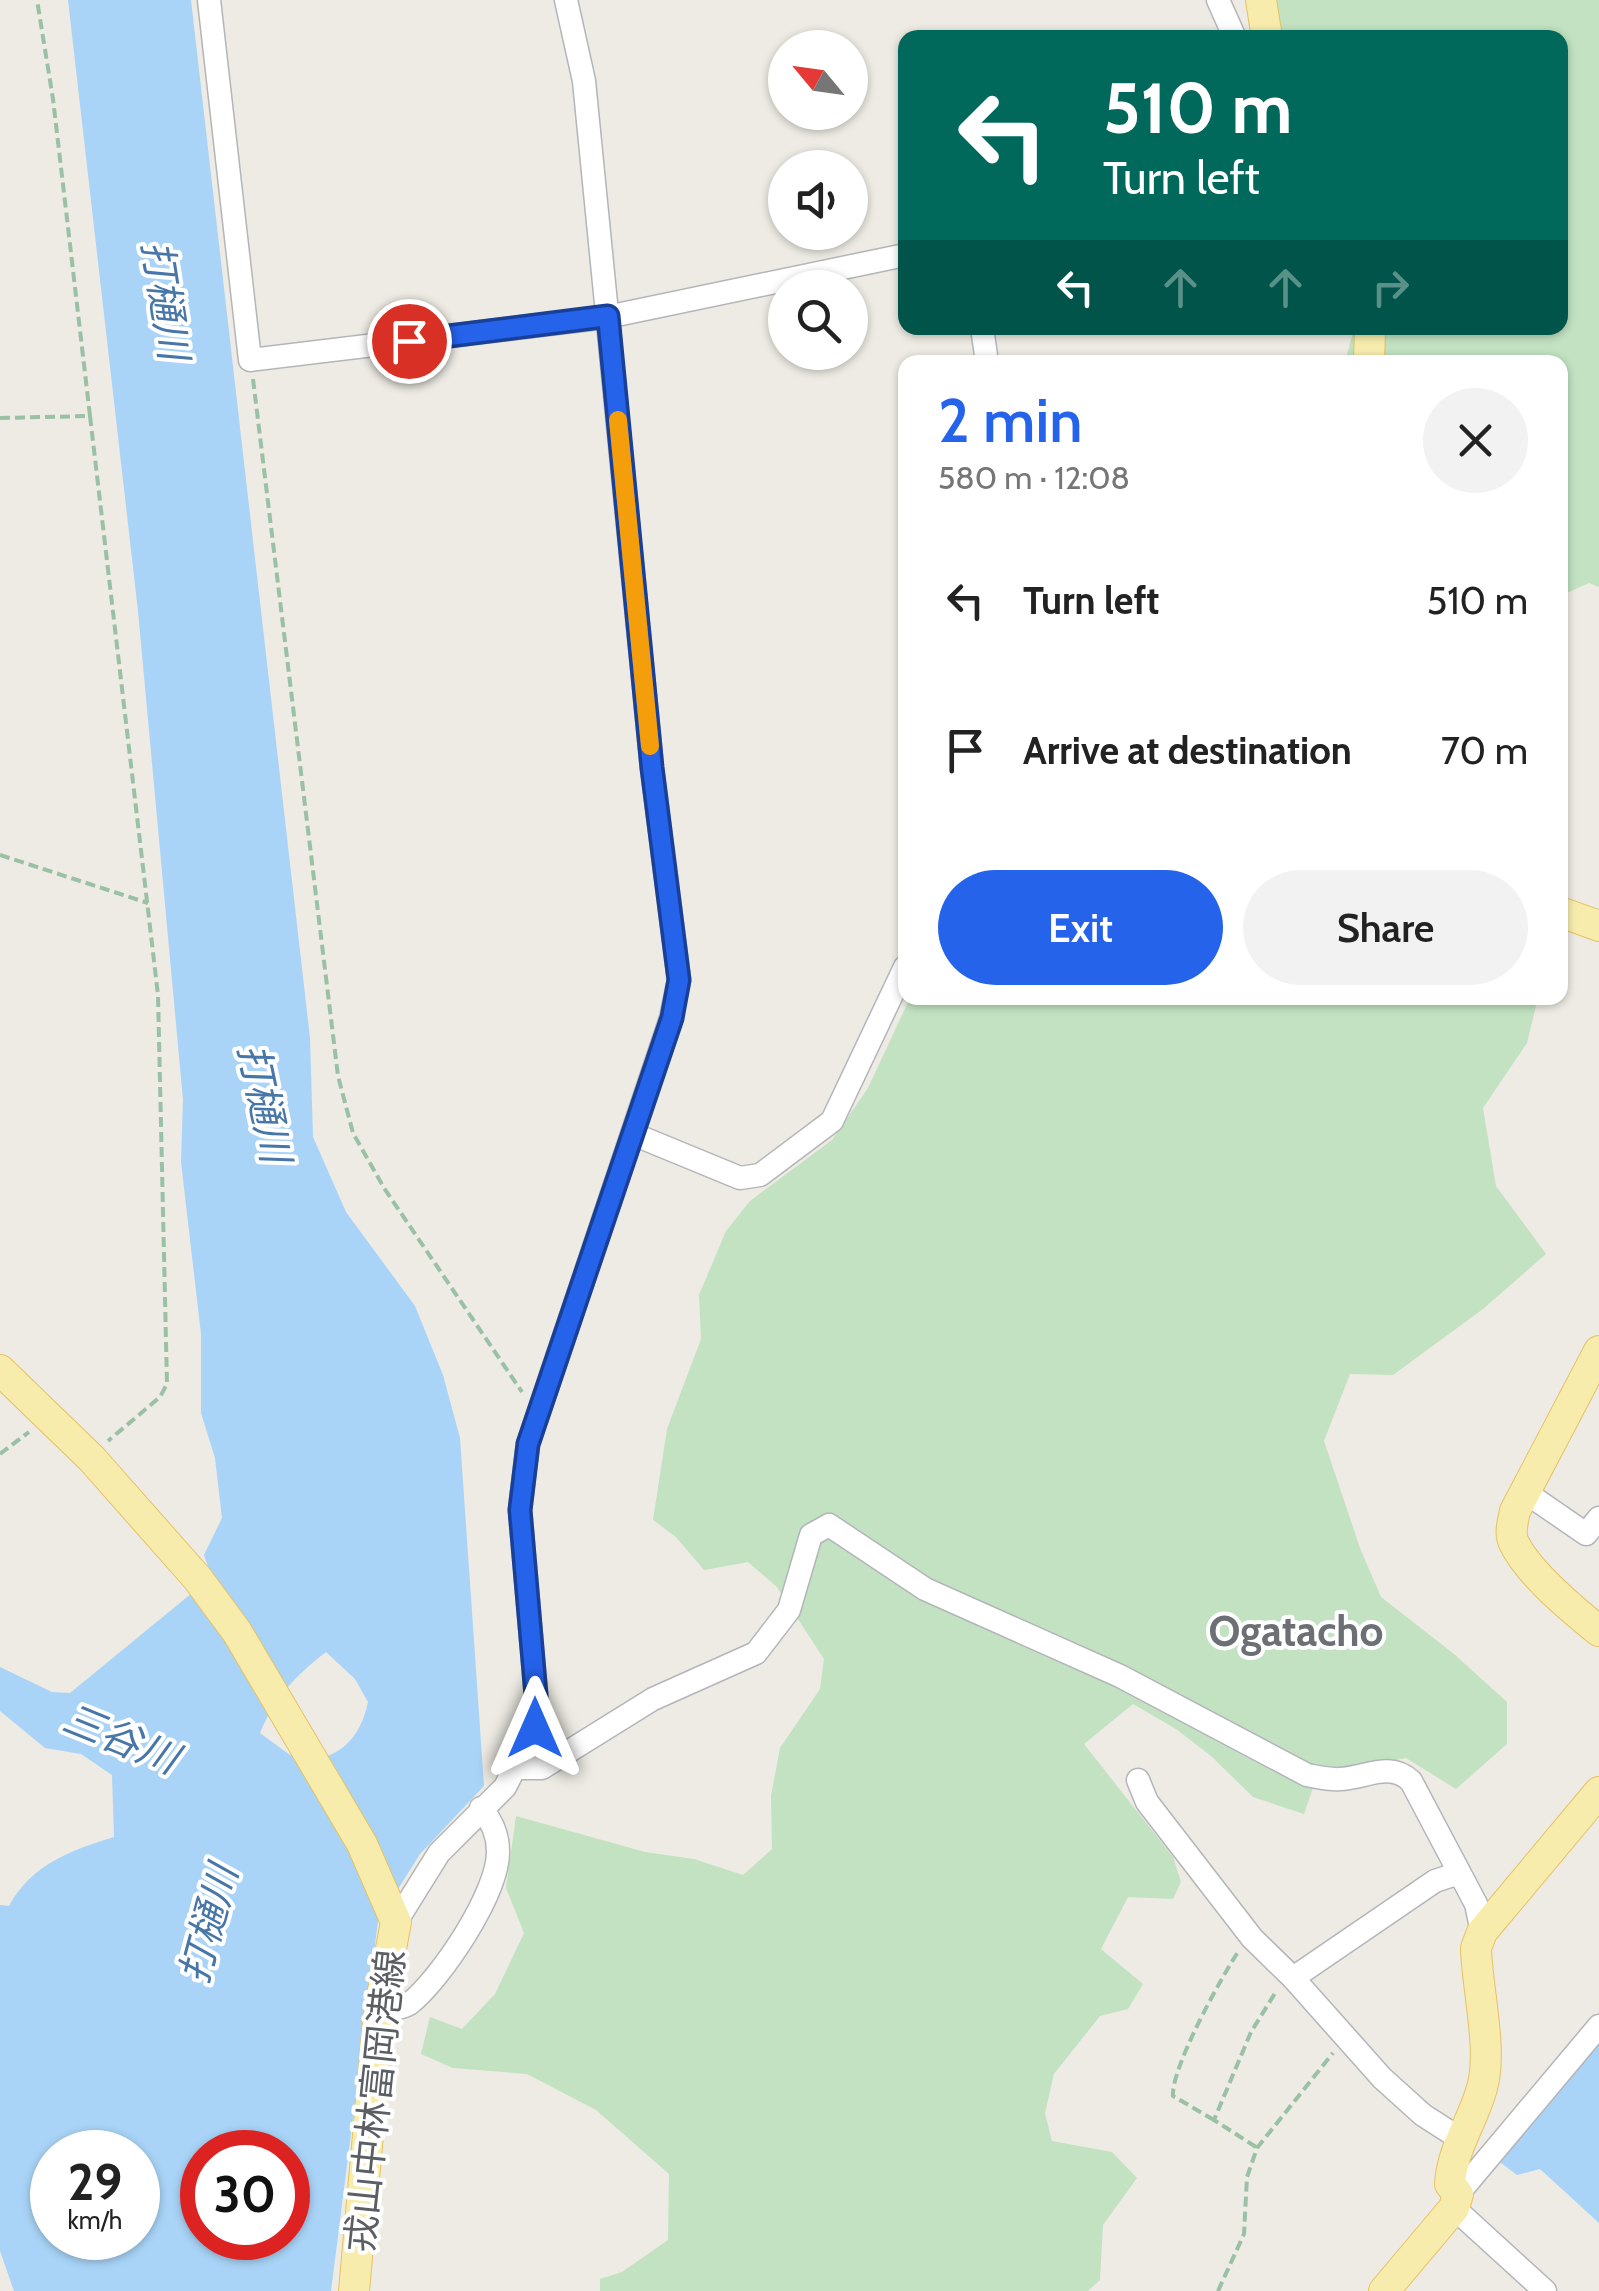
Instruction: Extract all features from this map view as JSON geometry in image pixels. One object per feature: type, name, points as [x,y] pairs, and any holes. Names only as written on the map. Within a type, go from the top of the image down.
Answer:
[{"type":"main road","points":[[1261,0],[1266,30]]},
{"type":"main road","points":[[1568,915],[1599,926]]},
{"type":"main road","points":[[1599,1352],[1526,1492],[1511,1529],[1514,1543],[1560,1600],[1599,1632]]},
{"type":"main road","points":[[0,1370],[92,1459],[198,1579],[237,1632],[362,1844],[393,1917]]},
{"type":"main road","points":[[1384,2291],[1456,2201],[1450,2184],[1451,2164],[1483,2086],[1485,2059],[1476,1948],[1482,1932],[1599,1792]]},
{"type":"main road","name":"戎山中林富岡港線","points":[[354,2291],[379,2012],[393,1917]]},
{"type":"street","points":[[209,0],[250,360],[608,316],[898,256]]},
{"type":"street","points":[[393,1917],[439,1853],[505,1787],[535,1728],[536,1695],[520,1510],[528,1444],[672,1018],[679,980],[652,768],[584,81],[566,0]]},
{"type":"street","points":[[1218,0],[1232,30]]},
{"type":"street","points":[[632,1134],[740,1178],[760,1174],[832,1121],[898,982]]},
{"type":"street","points":[[1526,1492],[1586,1534],[1599,1518]]},
{"type":"street","points":[[518,1768],[542,1768],[653,1699],[756,1653],[788,1610],[811,1535],[829,1525],[925,1589],[1120,1676],[1307,1775],[1339,1780],[1386,1770],[1400,1772],[1411,1781],[1476,1904],[1482,1932]]},
{"type":"street","points":[[1138,1780],[1147,1802],[1252,1938],[1423,2114],[1462,2140]]},
{"type":"street","points":[[379,2012],[406,2006],[458,1948],[482,1904],[499,1854],[493,1822],[482,1808]]},
{"type":"street","points":[[1293,1978],[1435,1881],[1459,1873]]},
{"type":"street","points":[[1545,2291],[1456,2201],[1599,2026]]},
{"type":"path","points":[[36,0],[54,98],[148,903],[162,1092],[167,1384],[160,1397],[120,1428],[92,1459]]},
{"type":"path","points":[[250,360],[338,1076],[353,1132],[384,1188],[536,1413]]},
{"type":"path","points":[[0,418],[90,416]]},
{"type":"path","points":[[0,855],[148,903]]},
{"type":"path","points":[[0,1454],[48,1417]]},
{"type":"path","points":[[1252,1938],[1228,1967],[1173,2088],[1174,2096],[1257,2148]]},
{"type":"path","points":[[1214,2120],[1251,2032],[1277,1990],[1293,1978]]},
{"type":"path","points":[[1218,2291],[1244,2234],[1246,2177],[1257,2148],[1347,2038]]},
{"type":"green space","points":[[1269,0],[1599,0],[1599,587],[1589,583],[1568,592],[1568,355],[1347,355],[1352,335],[1568,335],[1568,30],[1280,30]]},
{"type":"green space","points":[[907,1005],[1536,1005],[1527,1043],[1483,1108],[1496,1186],[1546,1254],[1483,1309],[1393,1375],[1350,1374],[1324,1441],[1381,1597],[1507,1702],[1507,1744],[1456,1789],[1406,1758],[1335,1771],[1313,1788],[1304,1814],[1253,1797],[1211,1756],[1176,1729],[1133,1704],[1084,1744],[1173,1857],[1181,1882],[1173,1899],[1128,1897],[1101,1949],[1143,1984],[1128,2009],[1100,2016],[1054,2074],[1045,2113],[1052,2141],[1112,2152],[1137,2178],[1103,2225],[1100,2280],[1088,2291],[600,2291],[600,2279],[622,2272],[668,2240],[669,2174],[596,2110],[527,2074],[453,2068],[421,2054],[430,2017],[462,2029],[495,1994],[524,1933],[506,1888],[516,1816],[645,1852],[694,1859],[743,1875],[772,1849],[771,1796],[780,1748],[820,1689],[824,1659],[777,1587],[748,1562],[704,1570],[676,1537],[653,1520],[667,1429],[701,1339],[699,1295],[726,1231],[750,1201],[832,1140],[868,1088]]},
{"type":"water","points":[[68,0],[191,0],[310,1038],[313,1137],[346,1212],[415,1306],[443,1375],[460,1438],[484,1786],[420,1854],[378,1921],[331,2291],[14,2291],[0,2251],[0,1905],[9,1906],[29,1880],[54,1861],[114,1837],[112,1775],[81,1754],[45,1748],[0,1711],[0,1667],[52,1692],[70,1693],[192,1593],[209,1569],[204,1555],[222,1518],[215,1458],[201,1413],[201,1334],[181,1162],[183,1100],[138,611]],"holes":[[[326,1652],[355,1679],[368,1702],[353,1737],[337,1752],[301,1763],[260,1733],[287,1688]]]},
{"type":"water","points":[[1599,2044],[1599,2223],[1540,2169],[1517,2175],[1497,2160]]},
{"type":"slow traffic","points":[[618,420],[650,746]]},
{"type":"district","name":"Ogatacho","points":[[1296,1631]]},
{"type":"route","points":[[409,341],[608,316],[652,768],[679,980],[672,1018],[528,1444],[520,1510],[536,1695],[535,1728]]},
{"type":"water label","name":"打樋川","points":[[166,300]]},
{"type":"water label","name":"打樋川","points":[[265,1103]]},
{"type":"water label","name":"三谷川","points":[[121,1738]]},
{"type":"water label","name":"打樋川","points":[[208,1924]]}]
